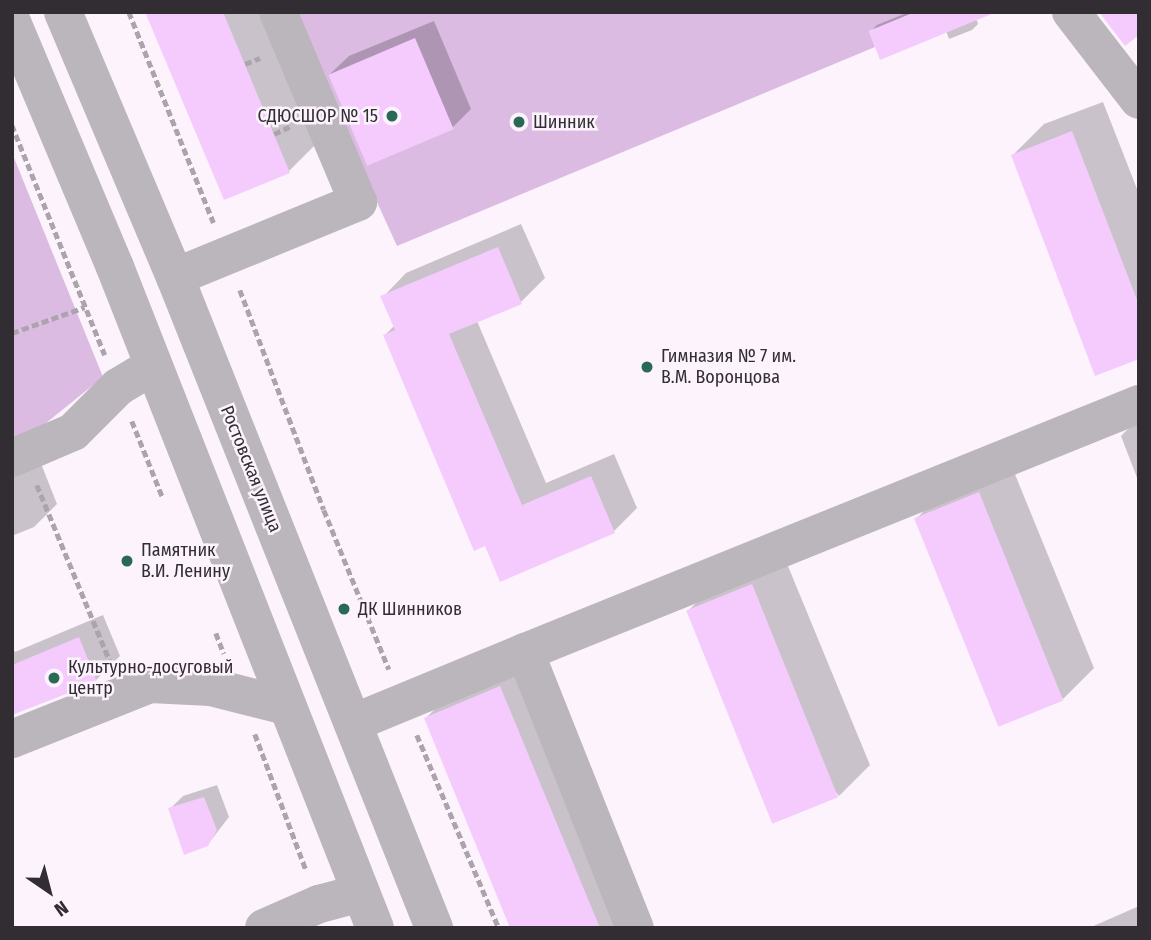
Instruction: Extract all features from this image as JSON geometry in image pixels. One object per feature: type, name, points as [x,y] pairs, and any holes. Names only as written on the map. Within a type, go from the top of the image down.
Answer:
[{"type":"street","name":"Ростовская улица","points":[[63,12],[175,277],[434,928]]},
{"type":"street","points":[[175,277],[358,202],[278,12]]},
{"type":"street","points":[[1071,12],[1134,95]]},
{"type":"street","points":[[12,22],[153,366],[375,928]]},
{"type":"street","points":[[18,455],[73,432],[118,387],[153,366]]},
{"type":"street","points":[[353,723],[1139,404]]},
{"type":"street","points":[[525,652],[635,928]]},
{"type":"street","points":[[12,739],[150,684],[211,687],[286,706]]},
{"type":"street","points":[[264,928],[319,904],[361,893]]},
{"type":"path","points":[[130,12],[324,510],[499,928]]},
{"type":"path","points":[[12,125],[164,500]]},
{"type":"path","points":[[12,333],[85,307]]},
{"type":"path","points":[[18,455],[124,694]]},
{"type":"path","points":[[212,622],[319,904]]},
{"type":"shaded area","name":"Шинник","points":[[298,12],[915,12],[869,31],[875,47],[397,246],[361,167]]},
{"type":"shaded area","points":[[12,153],[103,377],[25,440],[12,445]]},
{"type":"building","points":[[145,12],[223,12],[290,173],[224,200]]},
{"type":"building","points":[[915,12],[994,13],[880,60],[869,31]]},
{"type":"building","points":[[1099,12],[1139,12],[1139,35],[1125,46]]},
{"type":"building","points":[[415,38],[454,129],[367,166],[328,75]]},
{"type":"building","points":[[1072,131],[1139,305],[1139,359],[1095,376],[1011,155]]},
{"type":"building","points":[[498,247],[522,304],[449,334],[522,505],[591,476],[615,533],[500,582],[485,546],[474,551],[383,335],[395,330],[380,296]]},
{"type":"building","points":[[979,492],[1063,701],[998,727],[914,518]]},
{"type":"building","points":[[752,584],[838,797],[772,824],[686,611]]},
{"type":"building","name":"Культурно-досуговый центр","points":[[79,637],[97,682],[12,715],[12,665]]},
{"type":"building","points":[[500,686],[600,928],[510,928],[424,718]]},
{"type":"building","points":[[204,797],[217,830],[208,846],[184,855],[168,808]]},
{"type":"place","name":"СДЮСШОР № 15","points":[[392,116]]},
{"type":"place","name":"Шинник","points":[[519,122]]},
{"type":"place","name":"Гимназия № 7 им. В.М. Воронцова","points":[[647,367]]},
{"type":"place","name":"Памятник В.И. Ленину","points":[[127,561]]},
{"type":"place","name":"ДК Шинников","points":[[344,609]]},
{"type":"place","name":"Культурно-досуговый центр","points":[[54,678]]}]
